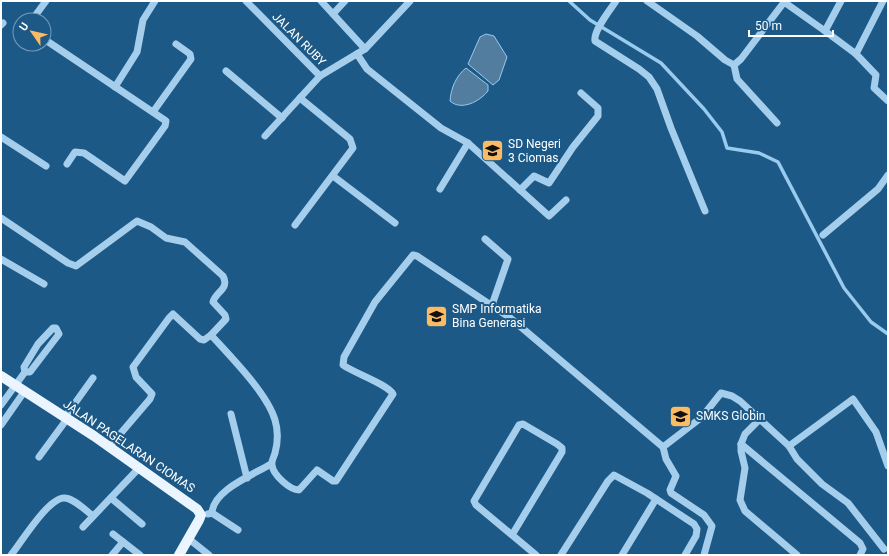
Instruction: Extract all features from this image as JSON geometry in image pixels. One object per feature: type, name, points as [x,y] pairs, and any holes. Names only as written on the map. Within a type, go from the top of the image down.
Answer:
[{"type":"main road","name":"JALAN PAGELARAN CIOMAS","points":[[1,376],[140,467],[197,509],[201,515]]},
{"type":"main road","points":[[179,555],[201,515]]},
{"type":"street","points":[[38,12],[46,1]]},
{"type":"street","points":[[114,87],[137,52],[143,20],[155,1]]},
{"type":"street","name":"JALAN RUBY","points":[[246,1],[320,76],[365,48],[410,1]]},
{"type":"street","points":[[320,1],[365,48]]},
{"type":"street","points":[[333,14],[345,1]]},
{"type":"street","points":[[616,1],[594,38],[595,42],[639,69],[649,77],[657,89],[671,128],[705,211]]},
{"type":"street","points":[[647,1],[697,36],[725,60],[734,65],[738,79],[777,123]]},
{"type":"street","points":[[825,31],[841,1]]},
{"type":"street","points":[[856,54],[883,1]]},
{"type":"street","points":[[734,65],[741,59],[785,2],[856,54],[876,76],[874,88],[888,101]]},
{"type":"street","points":[[52,44],[114,87],[165,119],[166,124],[142,160],[125,181],[84,153],[75,152],[67,164]]},
{"type":"street","points":[[153,112],[191,59],[190,54],[176,44]]},
{"type":"street","points":[[357,54],[367,69],[442,128],[468,143],[549,216],[566,200]]},
{"type":"street","points":[[226,71],[282,118]]},
{"type":"street","points":[[265,136],[320,76]]},
{"type":"street","points":[[520,190],[534,176],[549,183],[573,147],[598,116],[598,108],[581,93]]},
{"type":"street","points":[[295,225],[352,151],[353,144],[350,139],[300,98]]},
{"type":"street","points":[[1,137],[46,166]]},
{"type":"street","points":[[440,189],[468,143]]},
{"type":"street","points":[[824,234],[878,189],[888,175]]},
{"type":"street","points":[[333,176],[395,222]]},
{"type":"street","points":[[1,218],[68,263],[76,266],[137,221],[151,226],[166,238],[181,240],[224,278],[223,289],[214,298],[213,302],[225,315],[226,319],[211,335],[204,340],[200,340],[175,316],[171,315],[133,367],[133,372],[136,377],[152,394],[150,399],[109,447]]},
{"type":"street","points":[[486,239],[508,259],[492,305]]},
{"type":"street","points":[[211,335],[261,394],[275,419],[277,435],[272,464],[275,472],[284,482],[297,490],[302,489],[317,470],[334,481],[342,472],[393,394],[378,382],[370,380],[343,365],[344,358],[375,302],[410,257],[417,256],[509,317],[663,447],[666,459],[676,476],[670,490],[671,493],[704,515],[712,526],[704,555]]},
{"type":"street","points":[[1,259],[44,284]]},
{"type":"street","points":[[1,425],[20,389],[25,372],[24,367],[38,344],[53,328],[56,328],[59,334],[30,372],[25,372]]},
{"type":"street","points":[[39,457],[93,378]]},
{"type":"street","points":[[1,405],[20,389]]},
{"type":"street","points":[[663,447],[702,417],[720,393],[732,396],[740,401],[789,446],[797,459],[822,484],[848,504],[886,550]]},
{"type":"street","points":[[789,446],[853,399],[876,432],[888,466]]},
{"type":"street","points":[[231,414],[247,478]]},
{"type":"street","points":[[759,420],[745,434],[741,444],[745,468],[740,500],[741,505],[745,511],[797,555]]},
{"type":"street","points":[[512,535],[562,452],[562,448],[557,444],[523,424],[519,425],[474,501],[476,505],[512,535],[536,555]]},
{"type":"street","points":[[741,444],[860,543],[863,549],[860,555]]},
{"type":"street","points":[[212,513],[212,508],[218,497],[227,490],[272,464]]},
{"type":"street","points":[[83,528],[140,467]]},
{"type":"street","points":[[561,555],[611,476],[614,475],[683,515],[694,524],[697,529],[696,536],[685,555]]},
{"type":"street","points":[[11,555],[42,513],[58,499],[64,498],[70,500],[93,516]]},
{"type":"street","points":[[111,498],[142,524]]},
{"type":"street","points":[[622,555],[656,499]]},
{"type":"street","points":[[201,515],[212,513],[238,530]]},
{"type":"street","points":[[113,534],[140,555]]},
{"type":"street","points":[[189,539],[209,555]]},
{"type":"street","points":[[112,555],[122,542]]},
{"type":"water","points":[[486,34],[494,36],[507,57],[499,80],[493,85],[468,64],[480,37]]},
{"type":"water","points":[[466,68],[488,85],[488,91],[480,99],[470,104],[454,104],[450,101],[453,87],[462,71]]},
{"type":"waterway","points":[[569,1],[590,20],[661,63],[704,109],[722,132],[727,148],[759,153],[778,162],[844,288],[871,322],[888,334]]},
{"type":"place","name":"SD Negeri 3 Ciomas","points":[[493,151]]},
{"type":"place","name":"SMP Informatika Bina Generasi","points":[[436,316]]},
{"type":"place","name":"SMKS Globin","points":[[681,416]]}]
